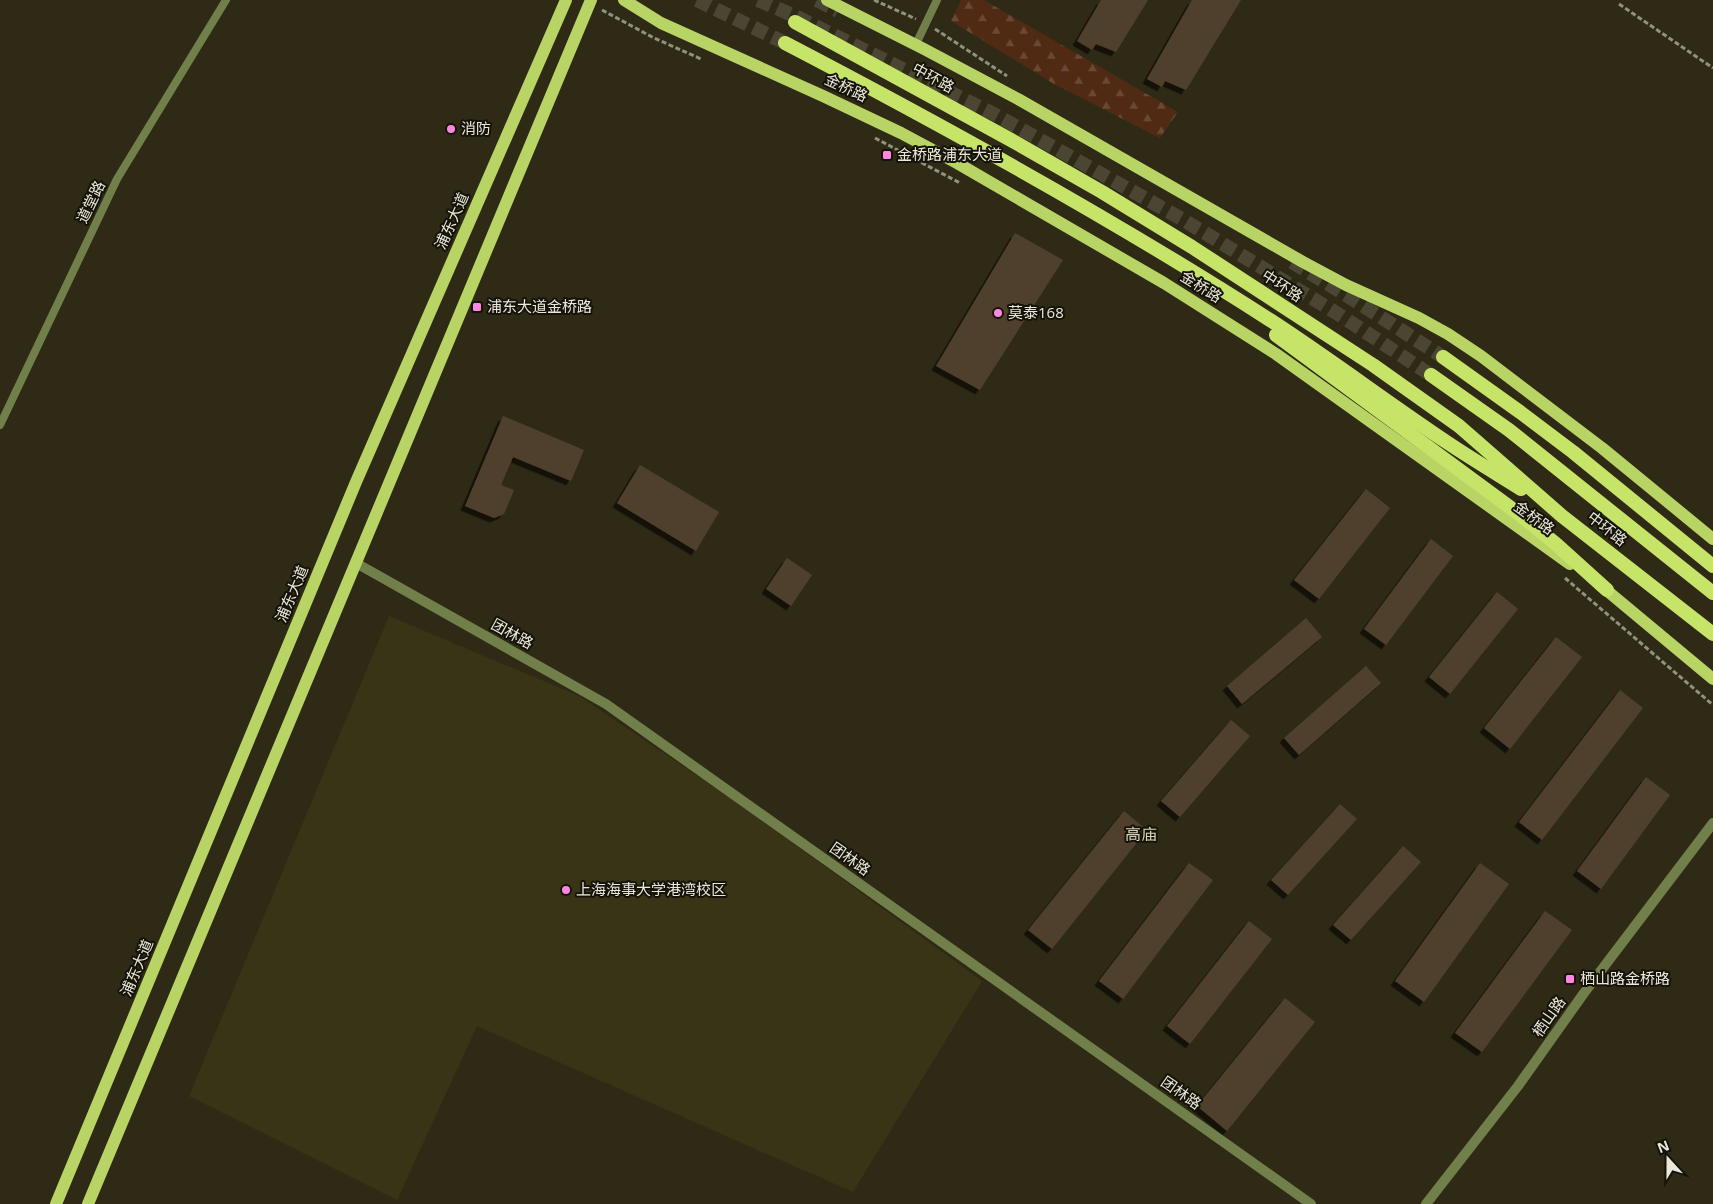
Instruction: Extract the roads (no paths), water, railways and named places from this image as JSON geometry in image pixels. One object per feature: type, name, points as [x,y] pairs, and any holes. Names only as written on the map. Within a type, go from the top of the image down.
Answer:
[{"type":"highway","name":"中环路","points":[[795,22],[994,130],[1102,192],[1281,304],[1459,426],[1562,516],[1713,634]]},
{"type":"highway","points":[[785,43],[1000,158],[1091,210],[1270,320],[1447,442],[1562,516]]},
{"type":"highway","points":[[1181,265],[1519,514],[1607,590]]},
{"type":"highway","points":[[1444,357],[1573,452],[1713,566]]},
{"type":"highway","name":"中环路","points":[[1431,375],[1509,430],[1713,593]]},
{"type":"main road","name":"浦东大道","points":[[56,1204],[356,482],[566,0]]},
{"type":"main road","name":"金桥路","points":[[624,0],[661,23],[901,133],[1164,283],[1276,354],[1607,590],[1713,678]]},
{"type":"main road","points":[[827,0],[916,44],[1018,99],[1303,262],[1448,334],[1481,356],[1602,448],[1713,539]]},
{"type":"main road","points":[[88,1204],[590,2]]},
{"type":"street","name":"团林路","points":[[356,563],[606,704],[1312,1204]]},
{"type":"street","name":"栖山路","points":[[1426,1204],[1518,1086],[1584,993],[1713,823]]},
{"type":"lane","name":"道堂路","points":[[0,425],[117,179],[226,0]]},
{"type":"lane","points":[[916,44],[937,0]]},
{"type":"tunnel","points":[[697,0],[785,43]]},
{"type":"tunnel","points":[[758,0],[797,17],[994,114],[1182,219],[1338,314],[1431,375]]},
{"type":"tunnel","points":[[817,0],[838,11]]},
{"type":"tunnel","points":[[1292,262],[1443,357]]},
{"type":"place","name":"消防","points":[[451,129]]},
{"type":"place","name":"金桥路浦东大道","points":[[887,155]]},
{"type":"place","name":"浦东大道金桥路","points":[[477,307]]},
{"type":"place","name":"莫泰168","points":[[998,313]]},
{"type":"place","name":"上海海事大学港湾校区","points":[[566,890]]},
{"type":"place","name":"栖山路金桥路","points":[[1570,979]]},
{"type":"district","name":"高庙","points":[[1141,834]]}]
